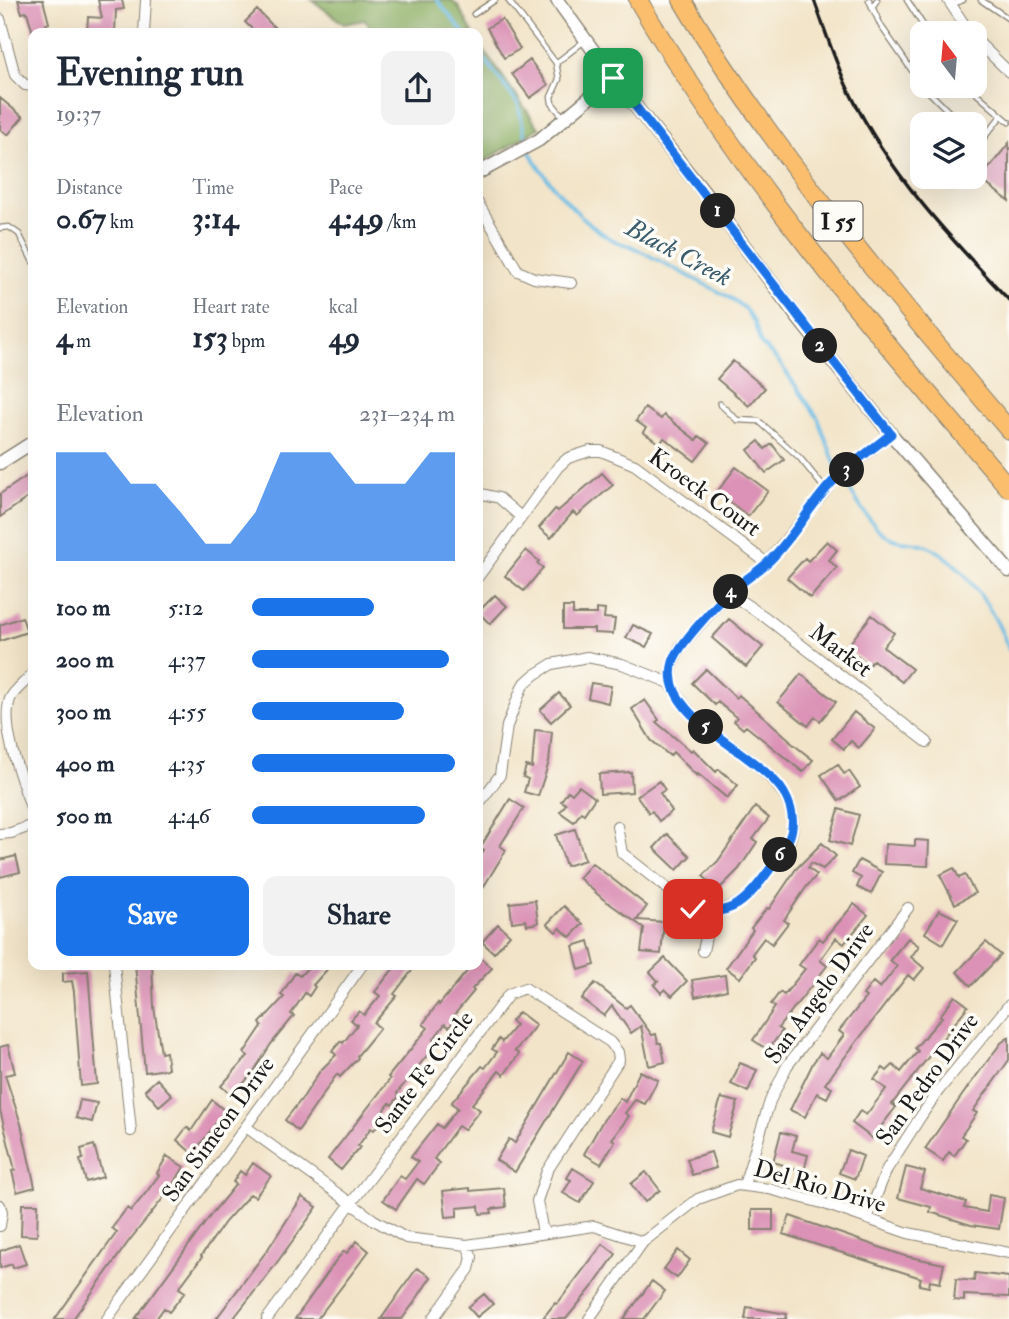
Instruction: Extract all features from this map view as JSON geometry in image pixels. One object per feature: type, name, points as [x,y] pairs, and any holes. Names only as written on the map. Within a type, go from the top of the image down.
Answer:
[{"type":"highway","name":"I 55","points":[[638,0],[678,66],[769,194],[873,326],[1009,488]]},
{"type":"highway","name":"I 55","points":[[682,0],[732,77],[796,167],[922,327],[1009,430]]},
{"type":"street","points":[[144,28],[146,0]]},
{"type":"street","points":[[557,0],[613,78],[710,200],[798,318],[891,434],[1009,571]]},
{"type":"street","points":[[949,3],[962,21]]},
{"type":"street","points":[[0,19],[15,75],[28,85]]},
{"type":"street","points":[[987,51],[1009,72]]},
{"type":"street","points":[[483,170],[539,140],[613,78]]},
{"type":"street","points":[[483,212],[518,271],[534,278],[571,283]]},
{"type":"street","points":[[670,683],[673,663],[680,648],[729,593],[767,563],[825,489],[891,434]]},
{"type":"street","points":[[0,463],[28,445]]},
{"type":"street","name":"Kroeck Court","points":[[483,570],[558,467],[568,458],[581,453],[601,452],[635,465],[767,563]]},
{"type":"street","points":[[483,494],[499,498],[521,517]]},
{"type":"street","name":"Market","points":[[729,593],[765,617],[927,742]]},
{"type":"street","points":[[483,798],[500,775],[507,726],[523,685],[552,664],[587,657],[622,664],[670,683],[684,706],[702,723],[772,779],[784,793],[793,825],[790,842],[750,897],[732,908],[711,914],[693,909],[622,853],[617,827]]},
{"type":"street","points":[[28,678],[10,698],[6,721],[13,754],[28,798]]},
{"type":"street","points":[[0,834],[28,827]]},
{"type":"street","name":"San Angelo Drive","points":[[744,1185],[770,1101],[787,1066],[908,908]]},
{"type":"street","points":[[703,951],[711,914]]},
{"type":"street","points":[[115,970],[131,1132]]},
{"type":"street","name":"San Simeon Drive","points":[[107,1319],[359,970]]},
{"type":"street","name":"Sante Fe Circle","points":[[267,1319],[509,994],[525,988],[610,1042],[618,1052],[619,1060],[547,1171],[537,1201],[543,1233]]},
{"type":"street","name":"San Pedro Drive","points":[[867,1219],[887,1169],[921,1116],[1009,1005]]},
{"type":"street","points":[[246,1127],[374,1220],[406,1238],[467,1245],[594,1226],[643,1242]]},
{"type":"street","name":"Del Rio Drive","points":[[589,1319],[643,1242],[698,1199],[737,1185],[795,1196],[908,1233],[1009,1253]]},
{"type":"street","points":[[0,1205],[0,1226]]},
{"type":"street","points":[[433,1319],[469,1269],[472,1257],[467,1245]]},
{"type":"lane","points":[[474,14],[495,0]]},
{"type":"lane","points":[[508,0],[556,63],[559,79],[551,97],[552,103],[564,118]]},
{"type":"lane","points":[[869,0],[881,26],[910,67]]},
{"type":"lane","points":[[872,6],[877,0]]},
{"type":"lane","points":[[907,0],[920,21]]},
{"type":"lane","points":[[949,3],[963,0]]},
{"type":"lane","points":[[981,0],[1009,19]]},
{"type":"lane","points":[[556,63],[587,40]]},
{"type":"lane","points":[[936,98],[949,112]]},
{"type":"lane","points":[[981,98],[1009,122]]},
{"type":"lane","points":[[987,134],[1001,116]]},
{"type":"lane","points":[[0,228],[9,227],[19,234],[28,252]]},
{"type":"lane","points":[[720,404],[737,420],[759,421],[800,457],[825,489]]},
{"type":"green space","points":[[312,0],[452,0],[470,28],[371,28],[365,20],[344,24]]},
{"type":"green space","points":[[483,49],[539,128],[483,162]]},
{"type":"building","points":[[18,0],[43,0],[48,28],[32,28],[27,12],[22,13]]},
{"type":"building","points":[[98,0],[122,0],[124,9],[116,10],[115,28],[87,28],[88,17],[102,18]]},
{"type":"building","points":[[257,10],[275,28],[251,28],[245,22]]},
{"type":"building","points":[[502,19],[520,49],[504,58],[487,28]]},
{"type":"building","points":[[530,60],[548,85],[530,98],[512,74]]},
{"type":"building","points":[[0,98],[23,117],[8,135],[0,129]]},
{"type":"building","points":[[1009,143],[1009,201],[987,184],[987,170]]},
{"type":"building","points":[[733,361],[765,388],[749,406],[717,379]]},
{"type":"building","points":[[645,408],[661,419],[664,415],[696,440],[699,436],[709,443],[695,461],[664,438],[660,444],[643,432],[646,428],[636,421]]},
{"type":"building","points":[[759,441],[765,449],[772,444],[784,460],[766,473],[748,450]]},
{"type":"building","points":[[736,467],[768,491],[748,516],[717,492]]},
{"type":"building","points":[[602,473],[613,485],[577,516],[573,512],[551,538],[539,528],[555,509],[558,511]]},
{"type":"building","points":[[28,475],[28,497],[0,517],[0,494]]},
{"type":"building","points":[[827,541],[837,550],[829,560],[837,568],[810,598],[787,578],[805,558],[808,561]]},
{"type":"building","points":[[526,550],[543,568],[524,591],[505,576]]},
{"type":"building","points":[[495,595],[507,606],[490,624],[483,617],[483,607]]},
{"type":"building","points":[[563,607],[573,607],[573,614],[596,614],[596,609],[605,610],[604,618],[615,619],[613,634],[594,633],[594,629],[563,629]]},
{"type":"building","points":[[872,615],[894,633],[883,647],[912,669],[902,682],[873,660],[869,665],[846,648]]},
{"type":"building","points":[[22,617],[27,632],[0,641],[0,625]]},
{"type":"building","points":[[729,619],[763,647],[746,667],[712,638]]},
{"type":"building","points":[[633,625],[653,634],[646,647],[626,638]]},
{"type":"building","points":[[706,669],[736,698],[739,695],[813,760],[803,772],[746,726],[743,729],[734,721],[737,718],[718,702],[715,705],[692,683]]},
{"type":"building","points":[[801,674],[836,702],[820,721],[815,717],[808,726],[778,702]]},
{"type":"building","points":[[591,683],[611,686],[608,703],[588,698]]},
{"type":"building","points":[[559,693],[570,705],[551,722],[540,710]]},
{"type":"building","points":[[645,700],[659,720],[656,722],[691,751],[693,749],[716,772],[719,769],[738,785],[727,798],[698,774],[697,776],[673,752],[670,756],[651,740],[632,709]]},
{"type":"building","points":[[854,712],[875,729],[859,748],[851,741],[844,749],[832,739]]},
{"type":"building","points":[[535,730],[552,732],[549,762],[538,796],[524,792],[528,779],[523,777],[526,766],[532,768]]},
{"type":"building","points":[[838,764],[844,774],[849,771],[860,787],[839,801],[821,775]]},
{"type":"building","points":[[631,772],[632,792],[600,794],[599,774]]},
{"type":"building","points":[[659,781],[665,790],[660,793],[672,811],[659,821],[652,811],[649,813],[637,796]]},
{"type":"building","points":[[579,786],[595,798],[584,814],[581,812],[574,822],[560,812],[566,804],[561,801],[568,791],[572,794]]},
{"type":"building","points":[[510,799],[524,808],[500,846],[506,850],[483,888],[483,843]]},
{"type":"building","points":[[755,807],[769,818],[753,839],[757,842],[739,869],[718,890],[703,876],[718,861]]},
{"type":"building","points":[[839,809],[859,815],[850,846],[830,840]]},
{"type":"building","points":[[575,829],[585,860],[566,866],[556,835]]},
{"type":"building","points":[[667,834],[690,856],[677,870],[654,848]]},
{"type":"building","points":[[915,840],[929,841],[928,866],[884,864],[885,844],[915,846]]},
{"type":"building","points":[[822,843],[836,856],[823,869],[811,863],[808,868],[817,875],[784,920],[788,923],[772,944],[764,938],[740,978],[726,968],[753,930],[751,928],[767,908],[769,909],[796,869]]},
{"type":"building","points":[[16,856],[20,872],[0,877],[0,860]]},
{"type":"building","points":[[859,860],[882,872],[871,894],[857,887],[861,878],[852,873]]},
{"type":"building","points":[[592,863],[647,906],[637,920],[664,922],[661,954],[641,952],[644,928],[579,878]]},
{"type":"building","points":[[954,868],[959,878],[965,875],[975,893],[955,904],[940,875]]},
{"type":"building","points":[[535,900],[538,923],[527,925],[526,920],[512,922],[510,903]]},
{"type":"building","points":[[854,904],[868,915],[844,944],[836,938],[820,960],[827,966],[778,1028],[782,1031],[768,1050],[753,1040],[775,1007],[771,1004],[780,992],[784,995],[805,969],[799,965],[819,938],[823,941]]},
{"type":"building","points":[[564,906],[583,924],[570,937],[560,928],[556,932],[547,924]]},
{"type":"building","points":[[939,910],[958,919],[943,944],[925,933]]},
{"type":"building","points":[[498,924],[510,935],[494,953],[483,941]]},
{"type":"building","points":[[908,938],[919,946],[911,957],[924,968],[914,980],[908,975],[848,1053],[825,1084],[832,1088],[827,1098],[817,1093],[805,1117],[790,1110],[813,1063],[820,1053],[827,1058],[844,1035],[839,1031],[866,997],[863,995],[873,982],[880,988],[897,966],[890,960]]},
{"type":"building","points":[[589,941],[595,965],[579,970],[573,946]]},
{"type":"building","points":[[986,942],[1001,955],[971,986],[957,972]]},
{"type":"building","points":[[665,958],[687,981],[672,996],[665,989],[661,993],[654,985],[658,981],[650,972]]},
{"type":"building","points":[[483,960],[492,968],[472,989],[474,991],[454,1015],[457,1017],[449,1027],[445,1024],[433,1040],[437,1043],[397,1093],[399,1096],[392,1105],[390,1103],[377,1118],[381,1121],[374,1130],[371,1128],[341,1170],[328,1159],[428,1028],[423,1024],[438,1003],[439,1005],[468,970],[483,970]]},
{"type":"building","points":[[136,970],[152,970],[154,1007],[161,1053],[166,1052],[168,1069],[145,1072]]},
{"type":"building","points":[[306,970],[327,970],[313,985],[315,987],[309,996],[305,993],[291,1014],[294,1016],[271,1044],[252,1074],[232,1096],[221,1086],[248,1056],[244,1053],[262,1026],[260,1023],[284,997],[281,995],[295,973],[300,976]]},
{"type":"building","points":[[392,970],[412,970],[394,994],[397,996],[374,1023],[380,1028],[358,1058],[340,1077],[337,1074],[298,1131],[285,1120],[320,1071],[336,1055],[332,1051],[341,1041],[343,1043],[357,1025],[351,1020],[359,1011],[364,1015],[380,996],[375,992]]},
{"type":"building","points":[[88,971],[97,1084],[81,1086],[74,992],[72,981],[63,982],[63,973]]},
{"type":"building","points":[[725,975],[727,990],[695,997],[692,980]]},
{"type":"building","points":[[595,983],[626,1008],[630,1005],[652,1035],[656,1034],[665,1062],[649,1066],[641,1026],[631,1033],[612,1006],[604,1016],[582,999]]},
{"type":"building","points":[[955,996],[968,1006],[892,1104],[896,1107],[872,1138],[852,1123],[860,1111],[866,1115],[886,1089],[874,1079],[883,1068],[887,1071],[893,1065],[901,1072],[918,1051],[915,1048],[942,1017],[940,1016]]},
{"type":"building","points":[[519,1012],[536,1025],[515,1051],[519,1054],[504,1075],[499,1071],[472,1104],[480,1110],[464,1130],[458,1126],[434,1159],[440,1163],[424,1184],[417,1179],[396,1209],[383,1200],[400,1176],[405,1179],[418,1162],[411,1157],[437,1124],[442,1128],[458,1108],[451,1103],[497,1052],[492,1049],[499,1039],[502,1042],[516,1025],[511,1021]]},
{"type":"building","points":[[1009,1037],[1009,1060],[973,1111],[977,1113],[961,1136],[966,1139],[954,1156],[949,1152],[943,1161],[925,1149],[1001,1043]]},
{"type":"building","points":[[8,1045],[15,1073],[5,1075],[21,1124],[35,1187],[17,1192],[12,1171],[15,1170],[0,1110],[0,1047]]},
{"type":"building","points":[[569,1052],[583,1061],[515,1172],[496,1160],[509,1139],[515,1143]]},
{"type":"building","points":[[740,1063],[757,1070],[748,1092],[731,1084]]},
{"type":"building","points":[[640,1071],[658,1080],[645,1104],[635,1100],[625,1113],[629,1116],[612,1139],[615,1141],[601,1164],[584,1154],[602,1122],[620,1098],[625,1102]]},
{"type":"building","points":[[157,1079],[172,1095],[159,1106],[145,1090]]},
{"type":"building","points":[[721,1098],[738,1102],[728,1137],[711,1132]]},
{"type":"building","points":[[80,1100],[97,1103],[92,1122],[76,1118]]},
{"type":"building","points":[[212,1100],[225,1111],[193,1154],[177,1140],[187,1127],[191,1131]]},
{"type":"building","points":[[781,1132],[796,1136],[792,1151],[808,1155],[804,1171],[773,1162]]},
{"type":"building","points":[[94,1145],[103,1177],[86,1182],[80,1160],[83,1159],[81,1149]]},
{"type":"building","points":[[848,1150],[863,1156],[855,1179],[839,1173]]},
{"type":"building","points":[[711,1152],[716,1168],[692,1175],[687,1159]]},
{"type":"building","points":[[167,1156],[184,1167],[172,1187],[73,1319],[55,1319],[117,1232],[112,1228],[127,1208],[131,1211],[145,1194],[159,1175],[157,1173]]},
{"type":"building","points":[[253,1163],[271,1176],[255,1197],[250,1194],[225,1222],[179,1288],[185,1292],[169,1312],[164,1308],[156,1319],[135,1319],[236,1184],[233,1182],[240,1171],[245,1175]]},
{"type":"building","points":[[906,1167],[925,1172],[920,1188],[966,1202],[964,1208],[987,1212],[989,1195],[1004,1198],[999,1229],[971,1225],[930,1212],[931,1207],[898,1198]]},
{"type":"building","points":[[573,1168],[594,1181],[580,1203],[563,1193],[571,1180],[567,1178]]},
{"type":"building","points":[[646,1172],[660,1190],[645,1202],[631,1184]]},
{"type":"building","points":[[470,1188],[470,1191],[504,1188],[506,1207],[491,1209],[492,1213],[480,1214],[479,1206],[457,1208],[457,1216],[446,1217],[443,1191]]},
{"type":"building","points":[[302,1197],[317,1207],[233,1319],[216,1319],[268,1249]]},
{"type":"building","points":[[22,1204],[38,1204],[37,1236],[21,1235]]},
{"type":"building","points":[[752,1210],[773,1210],[773,1230],[752,1230]]},
{"type":"building","points":[[790,1216],[905,1256],[944,1264],[940,1283],[930,1281],[929,1287],[919,1285],[921,1278],[783,1234]]},
{"type":"building","points":[[357,1241],[369,1251],[317,1319],[295,1319],[338,1258],[344,1251],[347,1253]]},
{"type":"building","points":[[19,1244],[26,1264],[13,1268],[12,1264],[0,1268],[0,1251]]},
{"type":"building","points":[[603,1244],[616,1254],[594,1285],[566,1319],[542,1319],[555,1303],[557,1304]]},
{"type":"building","points":[[678,1250],[690,1260],[677,1278],[664,1269]]},
{"type":"building","points":[[417,1268],[431,1277],[413,1304],[402,1319],[381,1319]]},
{"type":"building","points":[[975,1273],[1009,1277],[1009,1297],[964,1295],[964,1301],[954,1300],[956,1279],[974,1281]]},
{"type":"building","points":[[652,1281],[665,1291],[644,1319],[624,1319]]},
{"type":"building","points":[[484,1294],[493,1304],[477,1317],[468,1307]]},
{"type":"building","points":[[747,1307],[787,1314],[786,1319],[745,1319]]},
{"type":"waterway","name":"Black Creek","points":[[437,0],[460,28]]},
{"type":"waterway","name":"Black Creek","points":[[483,57],[518,104],[525,136]]},
{"type":"waterway","name":"Black Creek","points":[[529,151],[547,178],[573,208],[602,233],[729,297],[744,308],[754,322],[761,344],[779,362],[818,418],[837,469]]},
{"type":"waterway","name":"Black Creek","points":[[844,481],[869,518],[887,536],[928,546],[941,553],[966,576],[996,621],[1009,650]]},
{"type":"railway","points":[[814,0],[844,80],[882,149],[942,227],[1009,300]]},
{"type":"route","points":[[613,78],[891,434],[825,489],[767,563],[729,593],[680,648],[673,663],[670,683],[684,706],[772,779],[784,793],[793,825],[790,842],[750,897],[732,908],[711,914],[693,909]]}]
